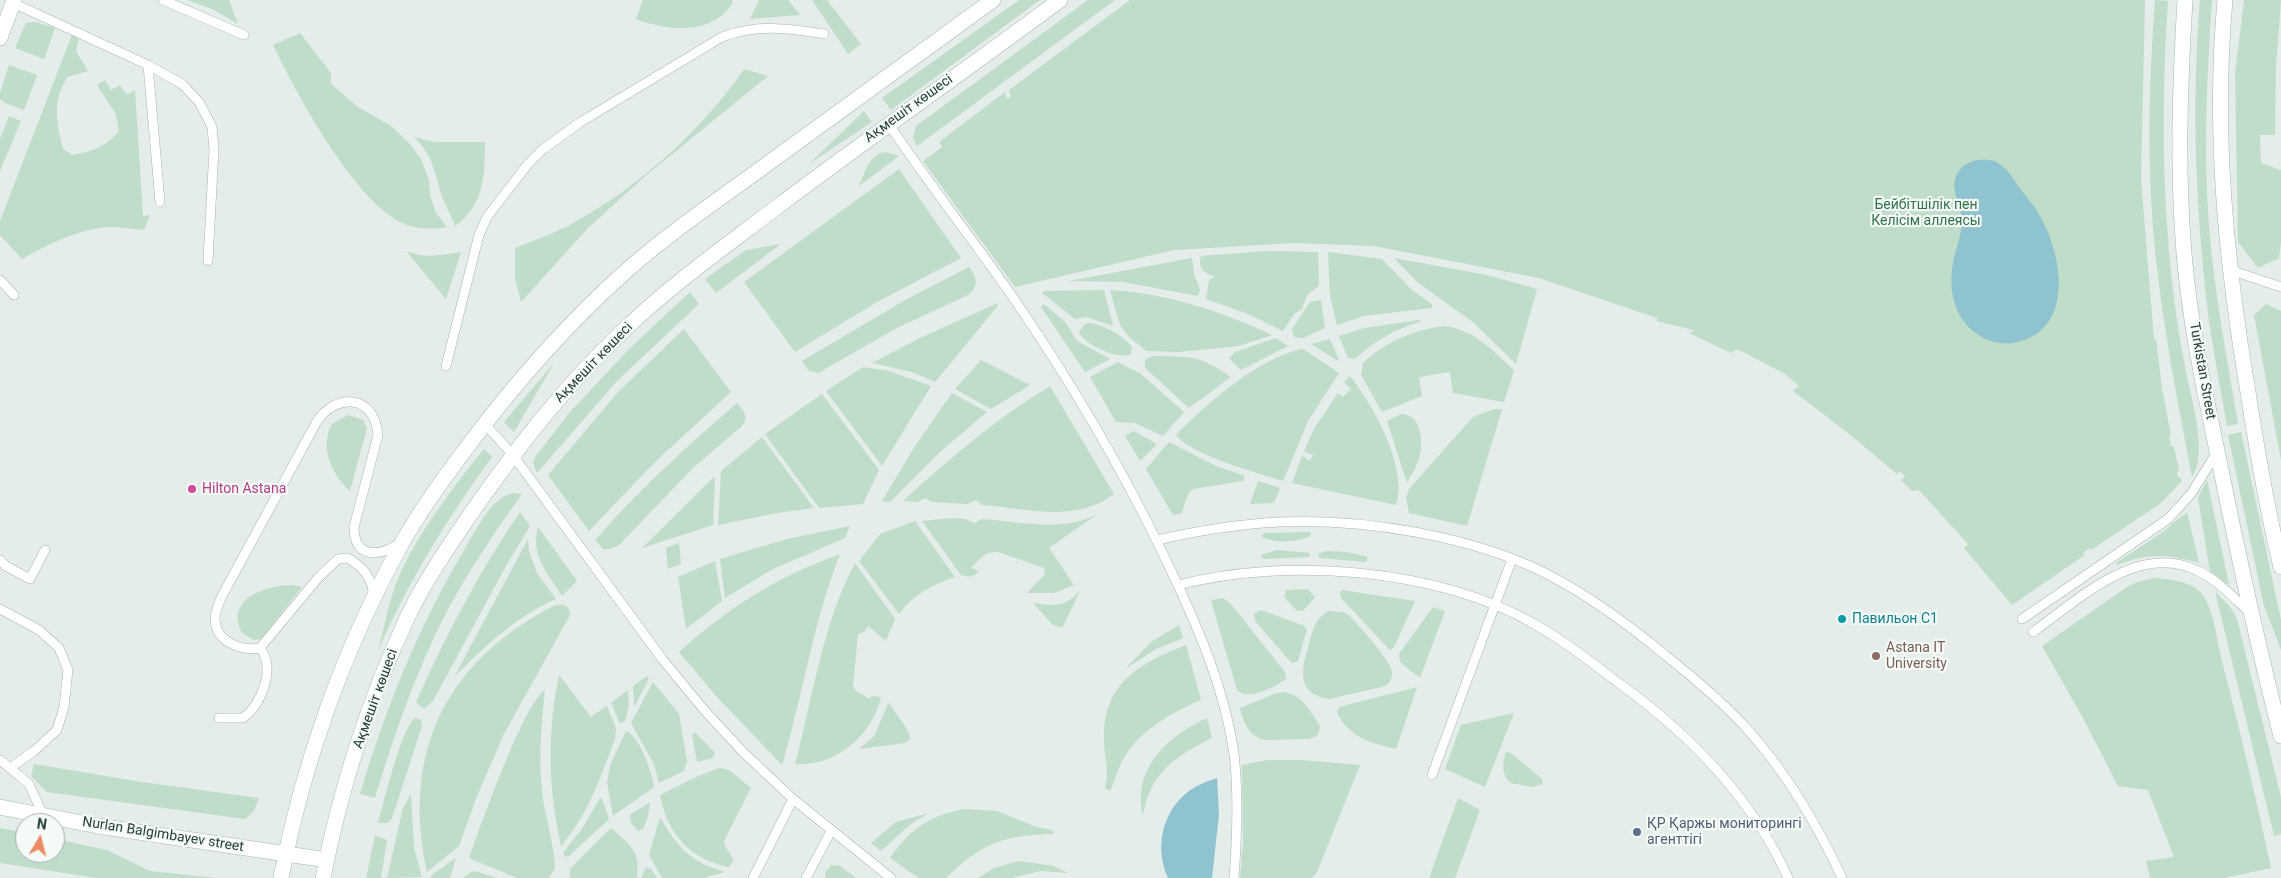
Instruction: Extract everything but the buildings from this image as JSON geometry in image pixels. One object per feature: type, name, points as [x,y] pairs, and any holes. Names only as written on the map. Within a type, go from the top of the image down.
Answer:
[{"type":"street","points":[[281,878],[293,822],[323,726],[350,653],[374,596],[404,540],[444,478],[511,390],[574,321],[628,269],[718,200],[993,0]]},
{"type":"street","name":"Ақмешіт көшесі","points":[[323,878],[350,774],[376,693],[408,616],[440,559],[512,454],[568,387],[621,333],[690,273],[888,124],[1060,0]]},
{"type":"street","name":"Turkistan Street","points":[[2185,0],[2179,116],[2184,254],[2203,386],[2250,613],[2281,736]]},
{"type":"street","points":[[2225,0],[2220,88],[2220,141],[2225,229],[2256,442],[2281,567]]},
{"type":"street","points":[[0,38],[14,1]]},
{"type":"street","name":"Nurlan Balgimbayev street","points":[[0,806],[33,813]]},
{"type":"street","name":"Nurlan Balgimbayev street","points":[[65,819],[327,860]]},
{"type":"lane","points":[[163,0],[244,35]]},
{"type":"lane","points":[[14,1],[148,65],[182,84],[199,102],[212,126],[214,149],[208,261]]},
{"type":"lane","points":[[446,366],[479,235],[487,217],[528,164],[542,150],[579,123],[722,37],[739,31],[764,27],[824,34]]},
{"type":"lane","points":[[148,65],[160,202]]},
{"type":"lane","points":[[888,124],[1009,291],[1063,374],[1135,497],[1178,585],[1198,629],[1226,716],[1234,756],[1236,800],[1234,878]]},
{"type":"lane","points":[[2230,270],[2281,288]]},
{"type":"lane","points":[[0,280],[14,295]]},
{"type":"lane","points":[[374,596],[372,582],[367,572],[348,558],[338,559],[318,578],[260,648],[247,650],[235,646],[225,639],[218,629],[215,619],[218,607],[316,423],[323,412],[331,406],[349,402],[362,404],[370,410],[377,422],[378,435],[354,527],[354,538],[359,546],[368,553],[379,553],[392,548],[404,540]]},
{"type":"lane","points":[[485,424],[512,454],[663,660],[744,753],[793,799],[891,878]]},
{"type":"lane","points":[[2022,619],[2168,519],[2191,494],[2217,452]]},
{"type":"lane","points":[[1157,540],[1249,525],[1313,522],[1382,528],[1419,534],[1478,548],[1543,572],[1598,605],[1653,645],[1716,698],[1748,730],[1773,761],[1806,810],[1842,878]]},
{"type":"lane","points":[[0,560],[6,566],[30,579],[45,550]]},
{"type":"lane","points":[[1432,776],[1512,559]]},
{"type":"lane","points":[[2033,632],[2118,574],[2133,567],[2154,562],[2179,564],[2196,569],[2208,576],[2250,613]]},
{"type":"lane","points":[[1178,585],[1200,579],[1255,572],[1336,571],[1420,584],[1469,596],[1494,605],[1534,624],[1590,660],[1642,698],[1668,721],[1714,767],[1756,820],[1788,878]]},
{"type":"lane","points":[[0,609],[39,630],[59,648],[68,670],[64,707],[58,730],[34,751],[10,768]]},
{"type":"lane","points":[[219,718],[242,718],[258,703],[268,667],[266,655],[260,648]]},
{"type":"lane","points":[[0,760],[29,784],[42,813]]},
{"type":"lane","points":[[753,878],[793,799]]},
{"type":"lane","points":[[806,878],[832,831]]},
{"type":"green space","points":[[188,0],[229,0],[238,24],[214,10]]},
{"type":"green space","points":[[643,0],[732,0],[733,3],[724,14],[713,21],[701,26],[675,28],[636,19]]},
{"type":"green space","points":[[759,0],[788,0],[800,15],[750,19]]},
{"type":"green space","points":[[812,0],[827,0],[861,44],[848,54]]},
{"type":"green space","points":[[1019,0],[1040,0],[891,110],[882,98]]},
{"type":"green space","points":[[1088,0],[1115,0],[917,146],[913,138],[916,126]]},
{"type":"green space","name":"Бейбітшілік пен Келісім аллеясы","points":[[1130,0],[2145,0],[2141,179],[2154,339],[2156,340],[2171,436],[2169,436],[2171,446],[2174,447],[2179,470],[2177,472],[2178,478],[2180,477],[2182,481],[2161,503],[2091,550],[2089,548],[2083,553],[2085,555],[2012,605],[1964,548],[1968,544],[1919,490],[1912,491],[1901,480],[1905,476],[1900,471],[1897,474],[1793,391],[1799,386],[1785,374],[1737,349],[1731,353],[1689,333],[1695,331],[1657,321],[1657,318],[1539,278],[1374,246],[1294,243],[1174,250],[1015,287],[923,161],[942,147],[939,142],[1005,92],[1007,99],[1011,96],[1009,90]]},
{"type":"green space","points":[[2155,0],[2168,1],[2164,92],[2167,230],[2177,322],[2199,439],[2197,466],[2192,477],[2159,286],[2152,209],[2149,149]]},
{"type":"green space","points":[[2200,0],[2212,0],[2206,112],[2206,169],[2211,250],[2217,300],[2238,424],[2227,426],[2209,321],[2198,201],[2195,121]]},
{"type":"green space","points":[[2244,0],[2281,0],[2276,67],[2275,135],[2260,135],[2261,163],[2281,170],[2281,242],[2279,258],[2258,268],[2238,242],[2235,74]]},
{"type":"green space","points":[[35,22],[55,28],[44,59],[15,48],[26,23]]},
{"type":"green space","points":[[73,32],[80,33],[76,51],[88,71],[67,77],[59,96],[57,121],[63,149],[72,155],[87,152],[103,145],[119,131],[116,114],[97,85],[105,80],[111,90],[120,85],[127,95],[135,90],[143,216],[150,215],[144,230],[109,227],[97,228],[53,243],[22,259],[0,235],[0,221]]},
{"type":"green space","points":[[300,33],[331,73],[331,84],[358,107],[391,126],[410,144],[421,159],[429,180],[430,195],[436,213],[447,227],[422,228],[409,226],[398,221],[380,208],[344,167],[311,116],[273,45]]},
{"type":"green space","points":[[9,65],[37,75],[24,110],[5,103],[0,99],[0,93]]},
{"type":"green space","points":[[744,69],[768,76],[643,178],[588,228],[521,302],[515,278],[515,248],[575,222],[599,208],[646,174],[709,114]]},
{"type":"green space","points":[[864,111],[872,122],[809,164]]},
{"type":"green space","points":[[9,116],[21,121],[0,171],[0,139]]},
{"type":"green space","points":[[414,137],[434,142],[485,142],[481,189],[472,209],[455,226],[442,197],[430,158]]},
{"type":"green space","points":[[886,152],[899,156],[859,186],[875,156]]},
{"type":"green space","points":[[899,169],[961,258],[877,302],[795,352],[744,282]]},
{"type":"green space","points":[[781,244],[716,293],[705,279],[746,250]]},
{"type":"green space","points":[[406,251],[426,256],[461,252],[446,299]]},
{"type":"green space","points":[[1266,251],[1318,252],[1319,286],[1307,295],[1302,309],[1294,314],[1283,331],[1248,314],[1206,299],[1209,280],[1216,276],[1208,274],[1203,270],[1200,264],[1201,256]]},
{"type":"green space","points":[[1328,252],[1382,259],[1412,290],[1432,304],[1432,308],[1364,316],[1337,325],[1330,296]]},
{"type":"green space","points":[[1192,258],[1194,274],[1200,290],[1198,296],[1123,282],[1069,281]]},
{"type":"green space","points":[[1394,258],[1487,275],[1537,289],[1516,364],[1474,323],[1417,282]]},
{"type":"green space","points":[[969,267],[976,281],[975,287],[970,294],[897,328],[818,373],[809,371],[802,361],[907,299]]},
{"type":"green space","points":[[1104,290],[1113,326],[1087,317],[1075,319],[1042,293],[1045,291]]},
{"type":"green space","points":[[1110,290],[1173,299],[1233,318],[1272,335],[1239,346],[1179,352],[1146,351],[1129,337],[1120,325]]},
{"type":"green space","points":[[690,292],[699,304],[617,381],[537,473],[533,463],[535,457],[570,412],[630,348]]},
{"type":"green space","points":[[1321,300],[1325,328],[1303,338],[1294,337],[1292,329],[1310,302]]},
{"type":"green space","points":[[998,303],[997,307],[935,382],[912,372],[872,363],[922,337]]},
{"type":"green space","points":[[1044,304],[1066,323],[1077,341],[1110,359],[1085,372],[1041,307]]},
{"type":"green space","points":[[2266,304],[2281,311],[2281,460],[2254,315]]},
{"type":"green space","points":[[1419,320],[1420,322],[1385,336],[1355,359],[1348,358],[1339,336],[1364,328]]},
{"type":"green space","points":[[1090,323],[1119,335],[1132,347],[1131,354],[1126,356],[1110,353],[1086,341],[1079,332],[1085,324]]},
{"type":"green space","points":[[1445,326],[1456,328],[1483,342],[1514,370],[1504,402],[1453,393],[1450,372],[1419,377],[1422,396],[1382,412],[1361,375],[1363,363],[1381,349],[1412,333]]},
{"type":"green space","points":[[684,329],[731,392],[656,461],[589,531],[548,475],[619,391]]},
{"type":"green space","points":[[1276,338],[1288,346],[1241,370],[1229,358],[1235,352]]},
{"type":"green space","points":[[1330,339],[1340,362],[1311,344]]},
{"type":"green space","points":[[1303,349],[1339,373],[1308,421],[1283,481],[1242,468],[1196,450],[1176,435],[1202,410],[1252,371],[1287,353]]},
{"type":"green space","points":[[1152,356],[1194,358],[1210,364],[1231,377],[1189,408],[1145,368],[1145,360]]},
{"type":"green space","points":[[981,360],[1030,385],[991,409],[955,389]]},
{"type":"green space","points":[[1118,362],[1141,374],[1184,412],[1163,436],[1135,423],[1116,422],[1090,377]]},
{"type":"green space","points":[[554,363],[514,432],[504,422]]},
{"type":"green space","points":[[863,367],[889,371],[931,386],[882,466],[826,391]]},
{"type":"green space","points":[[1350,376],[1369,403],[1393,456],[1398,474],[1399,490],[1396,505],[1292,483],[1302,456],[1310,461],[1313,455],[1304,451],[1314,429],[1338,393],[1343,397],[1351,389],[1344,382]]},
{"type":"green space","points":[[1050,386],[1114,494],[1099,503],[1083,509],[1050,512],[982,505],[976,500],[968,504],[932,502],[925,498],[917,502],[903,501],[974,440]]},
{"type":"green space","points":[[952,393],[987,412],[941,451],[890,502],[882,501],[915,446]]},
{"type":"green space","points":[[822,394],[879,470],[863,504],[819,508],[765,434]]},
{"type":"green space","points":[[737,403],[746,417],[742,426],[694,467],[619,545],[611,549],[603,549],[595,540],[664,469]]},
{"type":"green space","points":[[1494,409],[1502,409],[1467,526],[1409,513],[1406,498],[1409,489],[1473,417]]},
{"type":"green space","points":[[1401,414],[1408,415],[1414,419],[1418,425],[1421,440],[1418,462],[1407,483],[1387,421]]},
{"type":"green space","points":[[348,415],[363,420],[367,428],[350,491],[333,469],[327,451],[328,433],[332,424]]},
{"type":"green space","points":[[1133,431],[1157,444],[1140,461],[1125,436]]},
{"type":"green space","points":[[2241,432],[2281,620],[2281,650],[2264,606],[2228,435]]},
{"type":"green space","points":[[762,437],[814,508],[777,513],[718,525],[721,471]]},
{"type":"green space","points":[[1169,442],[1216,466],[1245,476],[1243,481],[1193,489],[1188,494],[1182,513],[1173,515],[1146,469]]},
{"type":"green space","points":[[484,449],[492,457],[430,550],[378,650],[392,594],[407,560],[437,510]]},
{"type":"green space","points":[[715,476],[713,525],[642,548]]},
{"type":"green space","points":[[2207,480],[2229,585],[2210,572],[2198,498]]},
{"type":"green space","points":[[1258,481],[1280,488],[1274,503],[1250,504]]},
{"type":"green space","points":[[512,493],[522,494],[491,538],[463,583],[435,635],[415,680],[375,798],[360,794],[381,730],[405,667],[433,606],[485,515],[504,496]]},
{"type":"green space","points":[[520,512],[530,526],[506,566],[433,701],[425,708],[421,707],[416,702],[451,628],[477,581]]},
{"type":"green space","points":[[2187,512],[2199,563],[2158,556],[2139,558],[2117,565],[2116,563],[2160,534]]},
{"type":"green space","points":[[1099,513],[1049,548],[1074,585],[1054,593],[1027,593],[1045,574],[1044,568],[998,552],[986,554],[971,568],[979,571],[975,575],[969,577],[961,575],[922,521],[953,518],[965,519],[975,523],[982,519],[1042,525],[1071,523]]},
{"type":"green space","points":[[915,521],[955,577],[924,591],[899,614],[859,561],[880,534]]},
{"type":"green space","points":[[850,526],[845,538],[771,570],[725,598],[720,559],[787,539]]},
{"type":"green space","points":[[538,527],[577,581],[562,596],[538,556],[536,537]]},
{"type":"green space","points":[[1310,532],[1311,536],[1293,541],[1274,541],[1262,537],[1263,533]]},
{"type":"green space","points":[[528,539],[529,551],[537,573],[556,599],[514,623],[489,643],[454,677]]},
{"type":"green space","points":[[679,543],[681,564],[668,569],[666,548]]},
{"type":"green space","points":[[1277,550],[1310,553],[1309,557],[1263,559],[1261,555]]},
{"type":"green space","points":[[1326,551],[1347,552],[1368,557],[1366,562],[1320,558],[1318,554]]},
{"type":"green space","points":[[840,554],[822,606],[782,765],[718,698],[679,652],[735,607],[775,583]]},
{"type":"green space","points":[[715,561],[722,601],[686,629],[678,577]]},
{"type":"green space","points":[[855,563],[895,619],[886,641],[868,626],[864,632],[858,634],[853,686],[856,691],[870,699],[871,696],[881,697],[869,724],[850,746],[824,760],[810,764],[795,764],[826,636],[834,611]]},
{"type":"green space","points":[[2155,578],[2181,582],[2193,587],[2203,595],[2209,608],[2271,868],[2224,878],[2150,878],[2146,861],[2174,857],[2148,790],[2118,786],[2083,718],[2042,646],[2127,587],[2137,582]]},
{"type":"green space","points":[[291,585],[302,587],[261,639],[254,640],[242,633],[238,621],[239,611],[243,603],[259,592],[270,588]]},
{"type":"green space","points":[[1308,589],[1315,597],[1303,611],[1296,610],[1284,597],[1286,590]]},
{"type":"green space","points":[[1342,590],[1415,601],[1394,647],[1390,650],[1341,598],[1340,593]]},
{"type":"green space","points":[[1080,591],[1062,628],[1053,625],[1033,603],[1048,605],[1064,603]]},
{"type":"green space","points":[[2215,591],[2231,608],[2237,619],[2281,797],[2281,834],[2274,836]]},
{"type":"green space","points":[[1223,598],[1231,604],[1285,672],[1286,679],[1267,690],[1253,694],[1242,693],[1237,690],[1211,600]]},
{"type":"green space","points":[[555,605],[567,607],[570,613],[569,617],[504,734],[477,796],[459,846],[427,872],[421,828],[421,788],[427,750],[440,714],[460,682],[485,653],[517,628]]},
{"type":"green space","points":[[1433,607],[1445,611],[1420,678],[1400,662],[1399,654]]},
{"type":"green space","points":[[1261,610],[1302,625],[1307,629],[1298,661],[1292,663],[1255,621],[1254,614]]},
{"type":"green space","points":[[1328,611],[1343,612],[1350,616],[1381,652],[1392,672],[1391,680],[1386,686],[1329,699],[1311,692],[1306,687],[1303,673],[1311,637],[1317,622]]},
{"type":"green space","points":[[1179,625],[1183,638],[1156,649],[1125,669],[1151,642]]},
{"type":"green space","points":[[1186,645],[1201,700],[1159,722],[1132,746],[1118,769],[1110,791],[1105,788],[1107,770],[1104,739],[1105,720],[1117,689],[1127,678],[1154,659]]},
{"type":"green space","points":[[559,675],[591,717],[607,706],[616,728],[615,739],[593,795],[571,834],[561,846],[551,781],[552,719]]},
{"type":"green space","points":[[647,676],[649,679],[634,707],[633,686]]},
{"type":"green space","points":[[653,682],[679,714],[687,761],[684,771],[659,783],[654,764],[631,723]]},
{"type":"green space","points":[[1417,687],[1396,749],[1370,742],[1354,734],[1342,721],[1337,712],[1339,707]]},
{"type":"green space","points":[[545,690],[540,758],[543,799],[555,868],[549,878],[517,878],[469,858],[514,741],[525,718],[536,700]]},
{"type":"green space","points":[[628,690],[629,705],[625,721],[620,723],[611,703]]},
{"type":"green space","points":[[1285,692],[1297,697],[1310,710],[1320,726],[1318,735],[1310,739],[1265,740],[1251,732],[1243,719],[1240,708],[1274,694]]},
{"type":"green space","points":[[889,702],[908,731],[910,739],[905,743],[859,749],[874,736]]},
{"type":"green space","points":[[1514,713],[1485,787],[1445,769],[1461,725]]},
{"type":"green space","points":[[415,718],[421,720],[422,726],[392,818],[388,823],[378,823],[399,750],[404,736]]},
{"type":"green space","points":[[1207,718],[1212,738],[1176,759],[1158,777],[1146,801],[1143,816],[1141,799],[1143,783],[1148,769],[1156,756],[1179,734]]},
{"type":"green space","points":[[626,731],[631,734],[640,747],[648,764],[654,787],[613,816],[607,782],[611,763]]},
{"type":"green space","points":[[695,732],[715,753],[713,758],[697,762],[692,735]]},
{"type":"green space","points":[[1506,752],[1511,753],[1542,779],[1543,784],[1532,787],[1511,783],[1505,776],[1503,769]]},
{"type":"green space","points":[[1267,760],[1302,760],[1360,765],[1317,872],[1312,878],[1240,878],[1243,843],[1242,765]]},
{"type":"green space","points":[[34,764],[142,782],[259,798],[254,811],[245,819],[47,792],[31,776]]},
{"type":"green space","points":[[720,768],[729,770],[751,788],[724,841],[734,860],[729,867],[703,858],[683,843],[668,822],[660,795],[698,776]]},
{"type":"green space","points":[[411,794],[414,848],[422,877],[387,878],[403,808]]},
{"type":"green space","points":[[600,798],[609,819],[569,856],[565,857],[563,853],[582,829]]},
{"type":"green space","points":[[1458,798],[1480,810],[1455,878],[1429,878]]},
{"type":"green space","points":[[650,802],[648,817],[643,829],[638,831],[631,823],[630,815]]},
{"type":"green space","points":[[966,809],[997,811],[1036,827],[1053,830],[1053,834],[1020,836],[994,843],[971,856],[946,878],[919,878],[890,858],[905,839],[922,825],[953,811]]},
{"type":"green space","points":[[929,813],[912,823],[881,851],[871,843],[896,822]]},
{"type":"green space","points":[[660,817],[679,845],[693,858],[725,872],[703,878],[662,878],[649,855]]},
{"type":"green space","points":[[0,828],[15,831],[15,863],[65,863],[65,841],[107,850],[150,871],[217,878],[96,878],[0,863]]},
{"type":"green space","points":[[611,828],[633,849],[637,861],[637,878],[570,878],[570,869]]},
{"type":"green space","points":[[375,835],[387,840],[381,878],[366,878]]},
{"type":"green space","points":[[456,858],[450,878],[430,878],[433,874]]},
{"type":"green space","points":[[1019,861],[1054,866],[1068,873],[1040,871],[1012,878],[978,878],[994,868]]},
{"type":"green space","points":[[831,865],[840,866],[856,878],[826,878],[825,873]]},
{"type":"green space","points":[[646,867],[651,869],[657,878],[641,878]]},
{"type":"green space","points":[[475,871],[497,878],[463,878]]},
{"type":"water","points":[[1977,160],[1996,162],[2003,166],[2012,177],[2035,208],[2046,228],[2058,268],[2059,288],[2056,307],[2047,324],[2033,336],[2013,343],[1994,342],[1977,334],[1958,312],[1952,293],[1953,263],[1962,223],[1954,186],[1955,180],[1963,167]]},
{"type":"water","points":[[1217,778],[1219,814],[1212,878],[1168,878],[1164,866],[1161,843],[1167,819],[1172,809],[1189,791],[1202,783]]},
{"type":"place","name":"Hilton Astana","points":[[192,489]]},
{"type":"place","name":"Павильон С1","points":[[1842,619]]},
{"type":"place","name":"Astana IT University","points":[[1876,656]]},
{"type":"place","name":"ҚР Қаржы мониторингі агенттігі","points":[[1637,832]]}]
